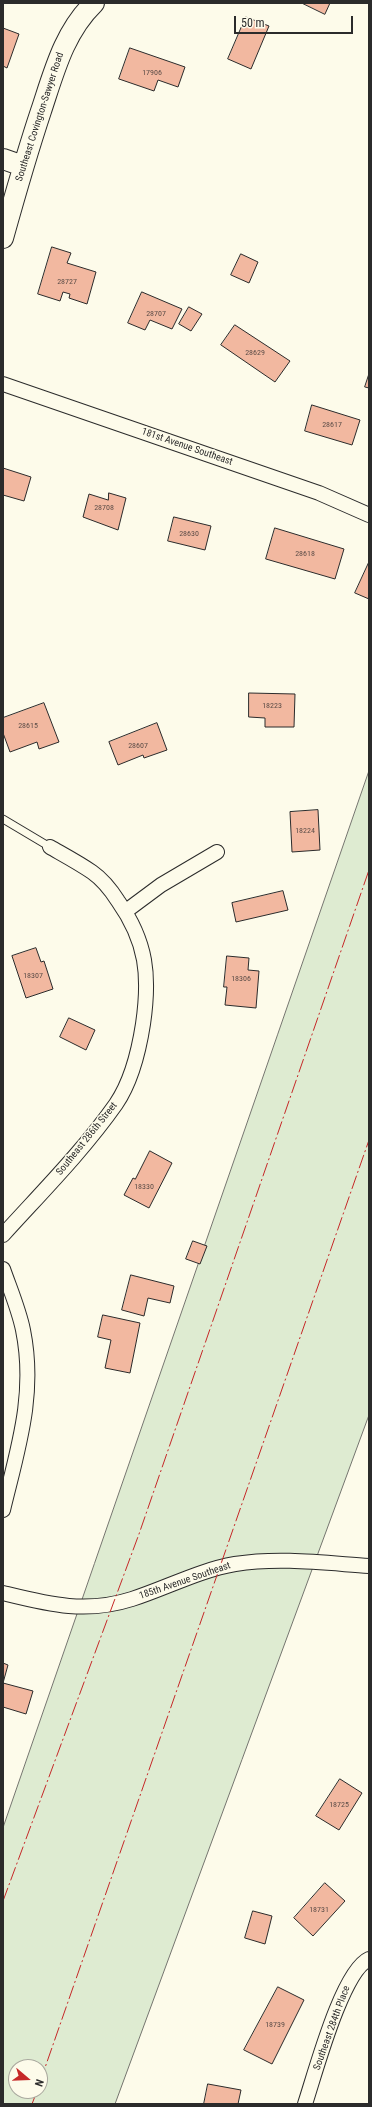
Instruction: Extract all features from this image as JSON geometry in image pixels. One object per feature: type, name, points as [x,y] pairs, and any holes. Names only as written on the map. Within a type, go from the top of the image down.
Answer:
[{"type":"street","name":"Southeast Covington-Sawyer Road","points":[[3,238],[23,166],[60,55],[73,27],[91,4]]},
{"type":"street","points":[[3,159],[23,166]]},
{"type":"street","name":"181st Avenue Southeast","points":[[3,384],[319,493],[369,515]]},
{"type":"street","name":"Southeast 286th Street","points":[[3,1235],[72,1158],[117,1103],[131,1072],[141,1038],[146,1000],[146,968],[139,937],[126,911],[111,890],[93,872],[50,847]]},
{"type":"street","points":[[126,911],[161,885],[217,852]]},
{"type":"street","points":[[3,1270],[23,1329],[29,1377],[23,1430],[3,1510]]},
{"type":"street","name":"185th Avenue Southeast","points":[[3,1593],[64,1607],[86,1607],[108,1605],[131,1599],[234,1564],[266,1560],[369,1566]]},
{"type":"street","name":"Southeast 284th Place","points":[[305,2104],[341,1998],[352,1975],[369,1959]]},
{"type":"lane","points":[[3,818],[50,847]]},
{"type":"green space","points":[[369,771],[369,1415],[115,2104],[3,2104],[3,1828]]},
{"type":"building","points":[[302,3],[330,3],[325,14]]},
{"type":"building","points":[[246,17],[269,26],[251,69],[228,59]]},
{"type":"building","points":[[3,28],[19,34],[7,68],[3,66]]},
{"type":"building","points":[[130,48],[185,67],[178,87],[158,80],[154,91],[119,79]]},
{"type":"building","points":[[52,247],[71,253],[67,263],[96,272],[87,304],[69,298],[70,294],[63,292],[60,301],[38,294]]},
{"type":"building","points":[[241,254],[258,262],[249,283],[231,275]]},
{"type":"building","points":[[142,292],[182,309],[172,329],[150,320],[145,330],[128,323]]},
{"type":"building","points":[[189,307],[202,314],[191,331],[179,324]]},
{"type":"building","points":[[235,325],[290,361],[275,382],[221,345]]},
{"type":"building","points":[[369,374],[369,388],[365,387]]},
{"type":"building","points":[[312,405],[360,420],[352,445],[305,431]]},
{"type":"building","points":[[3,468],[31,477],[24,501],[3,495]]},
{"type":"building","points":[[109,493],[126,498],[118,530],[83,517],[89,494],[108,500]]},
{"type":"building","points":[[174,517],[211,526],[205,550],[168,541]]},
{"type":"building","points":[[275,528],[344,549],[335,579],[266,559]]},
{"type":"building","points":[[369,562],[369,599],[355,593]]},
{"type":"building","points":[[249,693],[295,694],[294,727],[265,727],[265,718],[249,717]]},
{"type":"building","points":[[44,703],[59,742],[39,749],[37,742],[10,752],[3,733],[3,718]]},
{"type":"building","points":[[157,723],[167,750],[144,758],[143,755],[118,765],[109,742]]},
{"type":"building","points":[[318,810],[320,850],[292,852],[290,812]]},
{"type":"building","points":[[283,891],[288,910],[236,922],[232,903]]},
{"type":"building","points":[[36,948],[41,962],[44,961],[53,989],[26,998],[12,956]]},
{"type":"building","points":[[227,956],[249,958],[248,970],[259,971],[256,1008],[225,1005],[227,987],[224,987]]},
{"type":"building","points":[[69,1018],[95,1030],[86,1050],[60,1037]]},
{"type":"building","points":[[150,1151],[172,1163],[149,1208],[124,1195],[133,1178],[135,1179]]},
{"type":"building","points":[[193,1241],[207,1246],[200,1264],[186,1259]]},
{"type":"building","points":[[131,1275],[174,1286],[170,1303],[148,1298],[144,1316],[122,1310]]},
{"type":"building","points":[[103,1315],[140,1323],[130,1373],[105,1368],[111,1340],[98,1337]]},
{"type":"building","points":[[3,1663],[8,1665],[3,1683]]},
{"type":"building","points":[[3,1683],[33,1691],[26,1714],[3,1707]]},
{"type":"building","points":[[340,1779],[362,1793],[339,1830],[316,1816]]},
{"type":"building","points":[[325,1883],[345,1901],[313,1936],[294,1918]]},
{"type":"building","points":[[253,1911],[272,1916],[265,1944],[245,1938]]},
{"type":"building","points":[[278,1987],[304,2000],[272,2064],[244,2050]]},
{"type":"building","points":[[208,2084],[241,2090],[238,2104],[204,2104]]},
{"type":"power","points":[[3,1901],[139,1534],[369,870]]},
{"type":"power","points":[[48,2059],[369,1140]]},
{"type":"power","points":[[32,2104],[34,2099]]}]
